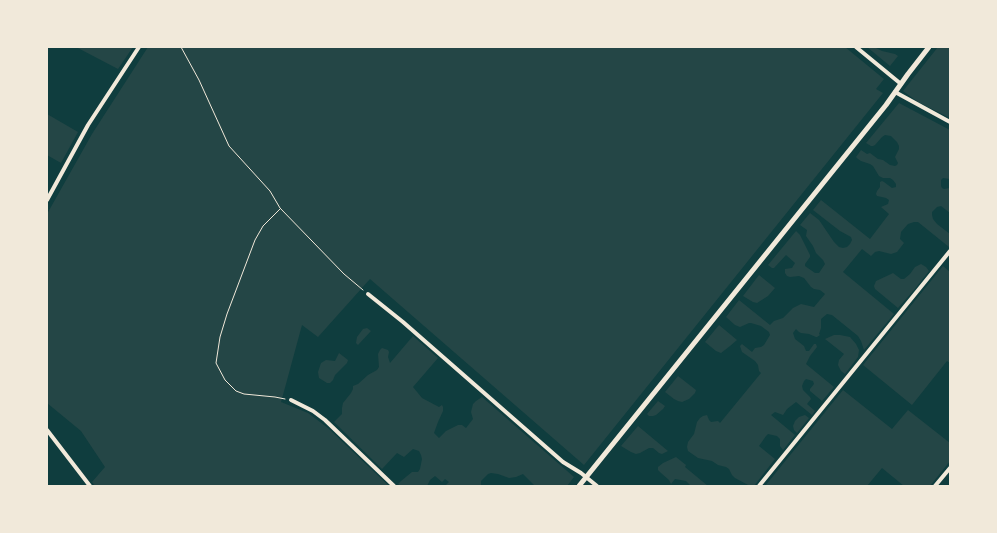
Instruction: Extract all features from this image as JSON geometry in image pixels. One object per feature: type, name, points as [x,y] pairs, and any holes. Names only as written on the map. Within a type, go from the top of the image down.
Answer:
[{"type":"street","points":[[47,200],[88,125],[139,47]]},
{"type":"street","points":[[856,47],[901,84]]},
{"type":"street","points":[[578,486],[895,92],[929,47]]},
{"type":"street","points":[[895,92],[950,122]]},
{"type":"street","points":[[759,486],[950,251]]},
{"type":"street","points":[[368,294],[403,322],[563,462],[597,486]]},
{"type":"street","points":[[291,400],[314,411],[325,420],[394,486]]},
{"type":"street","points":[[47,430],[89,484],[82,486]]},
{"type":"street","points":[[935,486],[950,468]]},
{"type":"path","points":[[181,47],[199,80],[229,146],[270,191],[280,208],[344,274],[368,294]]},
{"type":"path","points":[[280,208],[263,226],[255,240],[227,314],[220,338],[216,363],[225,380],[236,391],[244,394],[291,400]]},
{"type":"shaded area","points":[[76,47],[133,47],[118,69]]},
{"type":"shaded area","points":[[148,47],[845,47],[884,79],[876,89],[883,93],[584,465],[370,279],[318,337],[302,325],[281,402],[308,413],[328,428],[389,486],[95,486],[92,482],[105,467],[81,431],[47,403],[47,214],[92,134]]},
{"type":"shaded area","points":[[867,47],[874,47],[898,56],[890,66]]},
{"type":"shaded area","points":[[938,47],[950,47],[950,118],[918,102],[903,91]]},
{"type":"shaded area","points":[[899,103],[950,130],[950,179],[943,178],[941,180],[941,186],[944,189],[950,188],[950,213],[941,206],[937,207],[932,212],[932,215],[937,224],[950,234],[950,245],[949,247],[918,222],[914,222],[908,224],[901,232],[900,239],[904,243],[897,252],[891,254],[879,251],[875,252],[871,256],[862,249],[843,272],[894,314],[864,350],[858,336],[832,315],[827,314],[821,319],[820,335],[817,337],[801,333],[796,329],[793,333],[795,339],[804,346],[806,351],[809,351],[814,344],[816,344],[817,347],[806,364],[834,387],[822,401],[810,391],[814,384],[813,381],[806,379],[802,386],[803,390],[811,399],[807,404],[815,411],[812,415],[796,402],[787,409],[783,415],[775,412],[771,415],[795,435],[783,450],[780,446],[780,439],[777,436],[768,434],[766,436],[759,446],[775,459],[754,486],[750,486],[735,478],[726,467],[718,465],[712,461],[698,458],[688,451],[687,447],[700,418],[707,415],[711,422],[718,421],[720,423],[761,373],[755,361],[742,352],[740,346],[742,344],[752,352],[755,348],[764,345],[770,335],[769,332],[761,326],[751,323],[740,327],[735,325],[726,317],[739,300],[770,325],[774,321],[783,318],[793,308],[801,304],[814,307],[825,294],[820,290],[811,287],[804,278],[799,276],[787,276],[785,269],[792,268],[795,263],[786,255],[774,268],[768,265],[796,231],[800,235],[810,255],[805,266],[815,273],[819,273],[825,264],[816,253],[806,236],[807,230],[800,225],[810,213],[819,220],[839,247],[847,247],[850,244],[852,240],[851,237],[840,231],[813,210],[821,200],[870,239],[889,214],[881,207],[888,204],[889,200],[877,196],[876,194],[880,187],[880,182],[884,182],[892,188],[896,187],[896,184],[890,178],[883,178],[879,176],[873,166],[856,157],[861,150],[867,154],[870,153],[890,165],[897,165],[898,163],[895,157],[899,146],[891,136],[885,135],[873,146],[866,143]]},
{"type":"shaded area","points":[[47,114],[78,132],[61,163],[47,155]]},
{"type":"shaded area","points":[[921,264],[929,271],[898,308],[875,289],[874,286],[876,281],[893,273],[901,279],[904,279],[915,267]]},
{"type":"shaded area","points":[[943,266],[950,272],[950,363],[947,361],[912,405],[863,365]]},
{"type":"shaded area","points":[[759,275],[775,288],[768,296],[757,303],[743,296]]},
{"type":"shaded area","points":[[719,325],[737,340],[721,353],[705,342]]},
{"type":"shaded area","points":[[367,328],[371,331],[358,345],[356,343],[357,337],[363,329]]},
{"type":"shaded area","points":[[834,335],[850,337],[859,350],[858,357],[845,374],[841,371],[838,365],[839,360],[844,354],[825,339]]},
{"type":"shaded area","points":[[413,336],[438,358],[413,387],[422,398],[439,407],[442,405],[443,411],[434,433],[439,438],[446,431],[458,425],[462,425],[466,428],[473,419],[471,412],[473,404],[482,397],[574,477],[567,486],[535,486],[523,474],[509,478],[491,473],[481,481],[481,486],[445,486],[449,482],[445,479],[442,482],[435,476],[430,480],[427,486],[401,486],[398,484],[401,481],[412,472],[418,472],[420,469],[422,459],[421,455],[419,451],[413,449],[404,457],[397,453],[382,469],[334,422],[342,414],[343,403],[351,393],[353,386],[358,384],[379,367],[378,354],[380,350],[382,348],[388,350],[390,363]]},
{"type":"shaded area","points":[[339,353],[348,360],[347,363],[335,375],[330,383],[327,383],[319,378],[318,372],[321,363],[326,360],[335,361]]},
{"type":"shaded area","points":[[678,376],[696,390],[689,399],[682,402],[674,399],[665,392]]},
{"type":"shaded area","points":[[843,390],[892,429],[908,410],[950,443],[950,461],[930,486],[904,486],[882,468],[867,486],[765,486]]},
{"type":"shaded area","points":[[658,401],[665,406],[656,415],[649,416],[647,414]]},
{"type":"shaded area","points":[[805,415],[809,418],[797,433],[793,426],[795,421],[799,417]]},
{"type":"shaded area","points":[[638,426],[668,451],[662,454],[653,448],[649,448],[636,454],[621,446]]},
{"type":"shaded area","points":[[676,457],[686,465],[685,467],[708,486],[691,486],[686,481],[675,479],[671,484],[669,480],[658,470],[658,467]]}]
